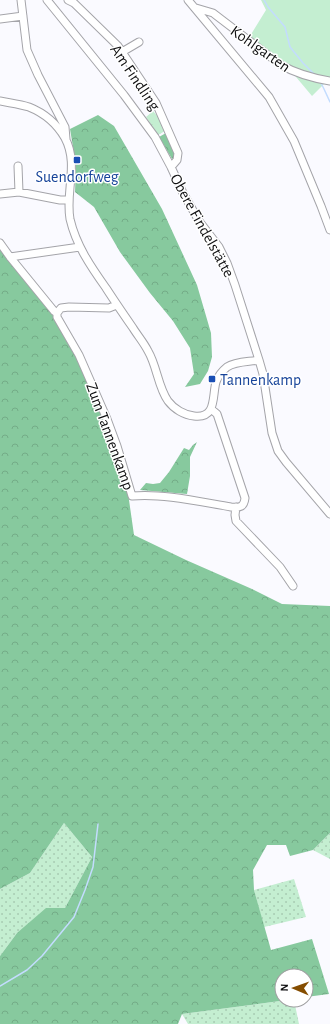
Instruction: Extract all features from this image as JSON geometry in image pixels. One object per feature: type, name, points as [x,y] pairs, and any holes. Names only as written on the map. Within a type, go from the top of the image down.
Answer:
[{"type":"street","points":[[21,0],[27,50],[65,127],[72,167],[68,200],[70,219],[80,247],[90,265],[149,351],[168,400],[175,408],[184,414],[201,416],[208,413],[213,403],[217,380],[221,372],[228,366],[237,363],[259,360]]},
{"type":"street","name":"Obere Findelstätte","points":[[47,0],[124,95],[155,137],[199,221],[219,247],[235,285],[259,360],[263,374],[272,433],[278,451],[330,514]]},
{"type":"street","name":"Am Findling","points":[[68,0],[74,3],[118,46],[156,103],[178,153],[178,160],[171,166]]},
{"type":"street","points":[[188,0],[269,97],[294,141],[330,230]]},
{"type":"street","name":"Kohlgarten","points":[[196,8],[213,13],[286,68],[302,75],[330,81]]},
{"type":"street","points":[[0,19],[24,16]]},
{"type":"street","points":[[122,52],[139,42]]},
{"type":"street","points":[[0,101],[29,107],[46,116],[66,139]]},
{"type":"street","points":[[18,166],[19,192]]},
{"type":"street","points":[[0,194],[19,192],[60,200],[68,200]]},
{"type":"street","name":"Zum Tannenkamp","points":[[0,243],[57,313],[57,317],[79,355],[107,419],[132,496],[176,498],[236,507]]},
{"type":"street","points":[[10,257],[80,247]]},
{"type":"street","points":[[57,313],[61,308],[109,308],[116,304]]},
{"type":"street","points":[[211,409],[217,414],[245,498],[244,503],[241,506],[236,507],[236,521],[280,567],[293,586]]},
{"type":"green space","points":[[261,0],[330,0],[330,80],[312,96],[291,71],[250,36],[266,10]]},
{"type":"green space","points":[[153,111],[160,119],[165,131],[158,135],[146,117]]},
{"type":"green space","points":[[98,115],[114,126],[162,209],[197,285],[211,333],[212,357],[208,371],[200,384],[185,387],[194,374],[190,348],[173,321],[120,252],[94,207],[75,192],[76,165],[70,129]]},
{"type":"green space","points":[[166,133],[176,154],[172,159],[159,137]]},
{"type":"green space","points":[[0,248],[51,312],[74,353],[94,395],[112,441],[128,493],[134,535],[282,604],[330,606],[330,833],[313,850],[290,856],[286,845],[267,845],[253,870],[254,890],[271,950],[312,939],[329,994],[314,996],[314,968],[274,968],[274,1002],[182,1014],[178,1024],[0,1024],[0,956],[17,933],[46,908],[65,908],[92,857],[64,823],[30,873],[0,889]]},
{"type":"green space","points":[[197,442],[190,457],[190,476],[187,494],[140,490],[146,483],[160,483],[169,472],[184,448],[189,450]]},
{"type":"green space","points":[[64,823],[92,857],[65,908],[17,933],[0,956],[0,889],[30,873]]},
{"type":"green space","points":[[330,833],[330,859],[313,850]]},
{"type":"green space","points":[[294,879],[306,917],[264,927],[254,890]]},
{"type":"green space","points":[[274,1002],[274,1008],[296,1008],[299,1024],[188,1024],[182,1014]]},
{"type":"waterway","points":[[264,0],[285,27],[290,47],[315,75]]},
{"type":"waterway","points":[[321,83],[330,102]]},
{"type":"waterway","points":[[0,986],[27,970],[42,956],[74,917],[93,867],[98,824]]},
{"type":"place","name":"Suendorfweg","points":[[77,160]]},
{"type":"place","name":"Tannenkamp","points":[[212,379]]}]
